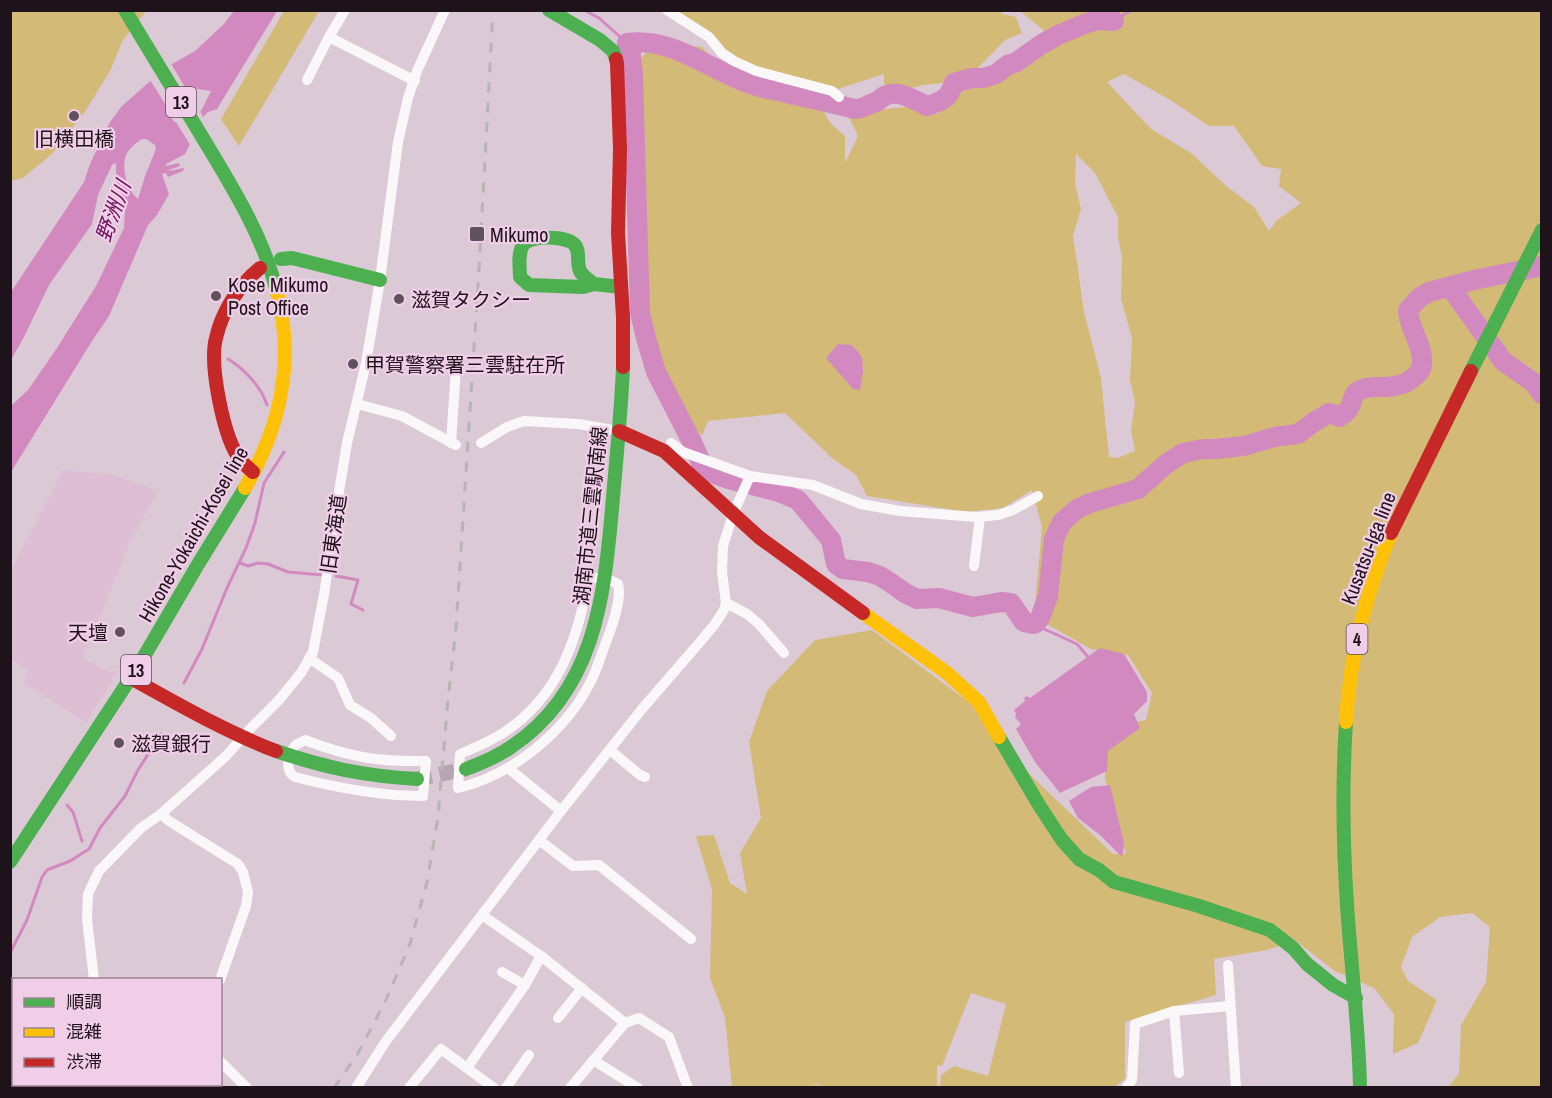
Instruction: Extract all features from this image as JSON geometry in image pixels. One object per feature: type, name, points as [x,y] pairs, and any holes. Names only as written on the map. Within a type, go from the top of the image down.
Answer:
[{"type":"street","name":"Hikone-Yokaichi-Kosei line","points":[[10,862],[131,678],[235,507],[266,445],[277,413],[285,369],[286,342],[281,304],[271,268],[259,238],[237,193],[125,10]]},
{"type":"street","points":[[307,80],[345,10]]},
{"type":"street","name":"旧東海道","points":[[94,978],[87,920],[88,894],[99,871],[141,828],[161,814],[225,757],[278,701],[301,673],[313,652],[326,589],[347,443],[366,363],[380,280],[398,142],[408,98],[428,45],[445,10]]},
{"type":"street","name":"湖南市道三雲駅南線","points":[[466,769],[496,757],[519,742],[555,708],[584,660],[598,620],[606,578],[619,431],[623,317],[618,224],[620,150],[617,63],[613,51],[600,40],[549,10]]},
{"type":"street","points":[[667,10],[709,37],[722,53],[734,61],[756,70],[832,91],[839,97]]},
{"type":"street","points":[[329,38],[415,81]]},
{"type":"street","name":"Kusatsu-Iga line","points":[[1360,1088],[1360,1054],[1348,914],[1344,796],[1345,722],[1351,670],[1360,624],[1390,532],[1542,230]]},
{"type":"street","points":[[594,284],[583,287],[528,285],[520,277],[524,244],[535,238],[564,239],[572,242],[576,248],[578,267],[586,280],[594,284],[621,287]]},
{"type":"street","points":[[280,259],[292,258],[380,280]]},
{"type":"street","points":[[552,286],[568,277],[578,267]]},
{"type":"street","points":[[254,472],[240,461],[231,443],[219,392],[214,347],[218,331],[231,303],[249,278],[261,268]]},
{"type":"street","points":[[357,404],[402,416],[454,444],[456,368]]},
{"type":"street","points":[[481,443],[507,427],[524,421],[578,424],[619,431],[664,451],[769,544],[947,673],[979,702],[1039,805],[1062,840],[1079,859],[1114,882],[1199,906],[1270,930],[1293,948],[1307,964],[1334,985],[1356,998]]},
{"type":"street","points":[[671,443],[682,452],[750,476],[813,485],[861,504],[900,511],[980,517],[1013,510],[1038,496]]},
{"type":"street","points":[[356,1088],[386,1041],[561,811],[642,709],[715,624],[726,603],[722,572],[723,546],[733,514],[750,476]]},
{"type":"street","points":[[974,566],[980,517]]},
{"type":"street","points":[[593,578],[606,578],[618,584],[620,590],[613,621],[591,681],[574,708],[559,726],[508,768],[475,784],[458,788],[460,754],[506,731],[527,714],[544,694],[568,654],[583,608],[588,582],[593,578]]},
{"type":"street","points":[[726,603],[747,614],[759,624],[784,652]]},
{"type":"street","points":[[309,658],[338,678],[350,705],[371,718],[391,736]]},
{"type":"street","points":[[131,678],[202,718],[243,738],[290,756],[327,768],[372,777],[417,779]]},
{"type":"street","points":[[305,740],[335,752],[360,758],[426,762],[423,796],[395,796],[357,791],[294,777],[289,771],[290,756],[296,745],[305,740]]},
{"type":"street","points":[[610,750],[645,777]]},
{"type":"street","points":[[508,768],[561,811]]},
{"type":"street","points":[[161,814],[238,864],[243,872],[248,892],[246,906],[221,978]]},
{"type":"street","points":[[539,840],[573,866],[598,865],[691,939]]},
{"type":"street","points":[[482,915],[541,957],[625,1023]]},
{"type":"street","points":[[467,1068],[525,985],[541,957]]},
{"type":"street","points":[[1228,964],[1236,1088]]},
{"type":"street","points":[[502,972],[525,985]]},
{"type":"street","points":[[558,1017],[582,988]]},
{"type":"street","points":[[1126,1088],[1132,1080],[1135,1024],[1174,1011],[1230,1006]]},
{"type":"street","points":[[1174,1011],[1179,1073]]},
{"type":"street","points":[[570,1088],[625,1023],[639,1018],[669,1037],[688,1088]]},
{"type":"street","points":[[409,1088],[441,1049],[494,1088]]},
{"type":"street","points":[[506,1088],[529,1055]]},
{"type":"street","points":[[593,1060],[638,1088]]},
{"type":"street","points":[[222,1063],[247,1088]]},
{"type":"shaded area","points":[[10,11],[146,11],[123,40],[110,71],[86,110],[53,153],[23,178],[11,181]]},
{"type":"shaded area","points":[[234,11],[277,11],[217,109],[204,116],[185,154],[166,164],[166,166],[179,163],[180,166],[169,171],[184,168],[183,171],[168,177],[166,173],[162,174],[169,194],[157,215],[148,225],[109,316],[11,472],[11,406],[28,390],[57,348],[96,286],[124,228],[125,208],[122,196],[116,188],[116,163],[112,165],[98,195],[92,224],[49,285],[11,360],[11,292],[84,182],[110,122],[122,106],[165,68],[195,51],[223,25]],"holes":[[[192,88],[211,91],[196,118],[186,123],[176,122],[171,117],[171,108],[181,91]],[[142,139],[155,145],[156,149],[138,199],[128,184],[124,165],[127,153]]]},
{"type":"shaded area","points":[[284,11],[319,11],[239,146],[221,119]]},
{"type":"shaded area","points":[[672,11],[1000,11],[1002,14],[1016,17],[1022,33],[1005,40],[975,71],[966,76],[943,83],[899,91],[884,84],[884,74],[835,90],[791,77],[751,77],[725,49]]},
{"type":"shaded area","points":[[1020,11],[1541,11],[1541,1087],[1448,1087],[1459,1074],[1461,1025],[1486,982],[1490,927],[1472,913],[1440,917],[1412,937],[1401,967],[1408,981],[1437,1000],[1418,1043],[1393,1054],[1394,1014],[1374,988],[1335,971],[1296,941],[1267,950],[1214,959],[1216,995],[1125,1022],[1125,1079],[1114,1087],[940,1087],[941,1075],[954,1066],[988,1076],[1006,1004],[971,993],[942,1066],[937,1065],[937,1087],[816,1086],[823,1082],[815,1085],[815,1087],[732,1087],[725,1018],[710,978],[712,889],[696,836],[714,835],[730,883],[747,894],[740,853],[761,818],[749,742],[767,691],[815,640],[872,630],[978,709],[1001,747],[1113,854],[1126,854],[1105,778],[1106,728],[1146,720],[1152,693],[1128,655],[1091,649],[1034,617],[1042,527],[1032,490],[1003,508],[966,512],[867,496],[856,475],[832,458],[785,413],[708,421],[702,436],[669,397],[654,371],[645,339],[634,105],[635,66],[655,42],[666,39],[687,46],[702,47],[716,63],[743,80],[820,95],[828,119],[845,136],[845,163],[858,136],[848,115],[907,107],[938,114],[950,97],[1048,49],[1049,39],[1041,28]],"holes":[[[1124,74],[1172,101],[1209,126],[1234,126],[1262,166],[1281,169],[1279,186],[1301,203],[1277,220],[1269,231],[1254,207],[1225,185],[1191,153],[1151,129],[1107,82]],[[1076,154],[1095,173],[1118,217],[1118,237],[1122,257],[1121,299],[1132,338],[1130,380],[1135,402],[1131,430],[1135,451],[1117,458],[1109,457],[1101,378],[1084,312],[1073,235],[1081,209],[1075,184]]]},
{"type":"shaded area","points":[[838,344],[852,345],[862,357],[863,371],[860,390],[853,389],[826,358]]},
{"type":"shaded area","points":[[63,470],[109,474],[158,491],[129,543],[82,658],[109,672],[118,671],[86,722],[24,683],[29,671],[11,659],[11,571]]},
{"type":"shaded area","points":[[1100,648],[1124,654],[1147,692],[1147,701],[1134,714],[1140,728],[1108,751],[1107,771],[1060,793],[1035,762],[1016,729],[1021,724],[1015,717],[1014,710],[1025,701],[1024,698],[1027,696],[1030,698]]},
{"type":"shaded area","points":[[1110,785],[1124,843],[1121,856],[1078,818],[1069,801],[1091,787]]},
{"type":"pier","points":[[170,62],[188,92],[183,94],[174,110],[176,119],[181,121],[191,118],[198,108],[205,120],[192,148],[149,78]]},
{"type":"waterway","points":[[584,10],[599,18],[627,43]]},
{"type":"waterway","points":[[1114,21],[1132,10]]},
{"type":"waterway","points":[[740,482],[725,478],[703,467],[656,372],[646,338],[640,313],[633,75],[627,43],[662,45],[756,86],[855,109],[877,102],[889,94],[908,97],[927,106],[944,99],[950,93],[954,83],[996,74],[1058,35],[1087,23],[1099,20],[1114,21]]},
{"type":"waterway","points":[[752,485],[798,500],[831,540],[836,564],[843,569],[880,576],[917,599],[939,598],[973,607],[1001,602],[1011,603],[1024,622],[1033,624],[1040,618],[1048,596],[1054,539],[1062,522],[1077,509],[1138,489],[1166,464],[1183,453],[1244,446],[1274,437],[1298,434],[1329,413],[1339,417],[1344,414],[1350,407],[1355,394],[1361,390],[1370,387],[1390,387],[1411,380],[1421,369],[1422,357],[1408,310],[1420,297],[1429,292],[1474,280],[1542,266]]},
{"type":"waterway","points":[[1450,287],[1503,361],[1534,383],[1542,394]]},
{"type":"waterway","points":[[228,359],[251,379],[261,391],[267,405]]},
{"type":"waterway","points":[[184,683],[202,649],[246,548],[255,523],[264,483],[284,452]]},
{"type":"waterway","points":[[240,563],[248,566],[258,563],[268,564],[288,572],[323,575]]},
{"type":"waterway","points":[[336,576],[358,580],[351,604],[363,610]]},
{"type":"waterway","points":[[1033,624],[1077,644],[1088,657]]},
{"type":"waterway","points":[[10,953],[27,920],[42,877],[47,870],[70,861],[89,849],[100,828],[125,796],[138,770],[161,734]]},
{"type":"waterway","points":[[67,805],[73,812],[82,841]]},
{"type":"tunnel","points":[[417,779],[466,769]]},
{"type":"railway","points":[[334,1088],[357,1055],[385,1002],[410,944],[427,882],[438,817],[456,628],[493,10]]},
{"type":"traffic: fast","points":[[125,10],[235,192],[255,230],[277,292]]},
{"type":"traffic: fast","points":[[549,10],[600,40],[613,51],[616,59]]},
{"type":"traffic: fast","points":[[1471,371],[1542,230]]},
{"type":"traffic: fast","points":[[594,284],[580,271],[577,250],[570,241],[557,238],[534,239],[524,244],[520,251],[520,277],[529,285],[583,287],[594,284],[621,287]]},
{"type":"traffic: fast","points":[[281,259],[292,258],[380,280]]},
{"type":"traffic: fast","points":[[466,769],[506,751],[539,725],[561,699],[590,641],[605,576],[609,543],[623,367]]},
{"type":"traffic: fast","points":[[10,862],[139,665],[245,488]]},
{"type":"traffic: fast","points":[[1346,722],[1345,860],[1360,1088]]},
{"type":"traffic: fast","points":[[999,737],[1039,805],[1062,840],[1079,859],[1114,882],[1199,906],[1270,930],[1333,985],[1356,998]]},
{"type":"traffic: fast","points":[[276,751],[346,770],[417,779]]},
{"type":"traffic: slow","points":[[245,488],[268,441],[281,393],[285,343],[277,292]]},
{"type":"traffic: slow","points":[[1346,722],[1351,673],[1360,626],[1391,533]]},
{"type":"traffic: slow","points":[[863,613],[947,673],[979,702],[999,737]]},
{"type":"traffic: jam","points":[[616,59],[620,149],[618,233],[623,317],[623,367]]},
{"type":"traffic: jam","points":[[253,472],[239,458],[227,431],[216,380],[214,350],[222,318],[227,308],[238,290],[260,268]]},
{"type":"traffic: jam","points":[[1391,533],[1471,371]]},
{"type":"traffic: jam","points":[[619,431],[664,451],[760,538],[863,613]]},
{"type":"traffic: jam","points":[[131,678],[184,708],[276,751]]},
{"type":"place","name":"旧横田橋","points":[[74,116]]},
{"type":"place","name":"Mikumo","points":[[477,234]]},
{"type":"place","name":"Kose Mikumo Post Office","points":[[216,296]]},
{"type":"place","name":"滋賀タクシー","points":[[399,299]]},
{"type":"place","name":"甲賀警察署三雲駐在所","points":[[353,364]]},
{"type":"place","name":"天壇","points":[[120,632]]},
{"type":"place","name":"滋賀銀行","points":[[119,743]]},
{"type":"water label","name":"野洲川","points":[[113,211]]}]
